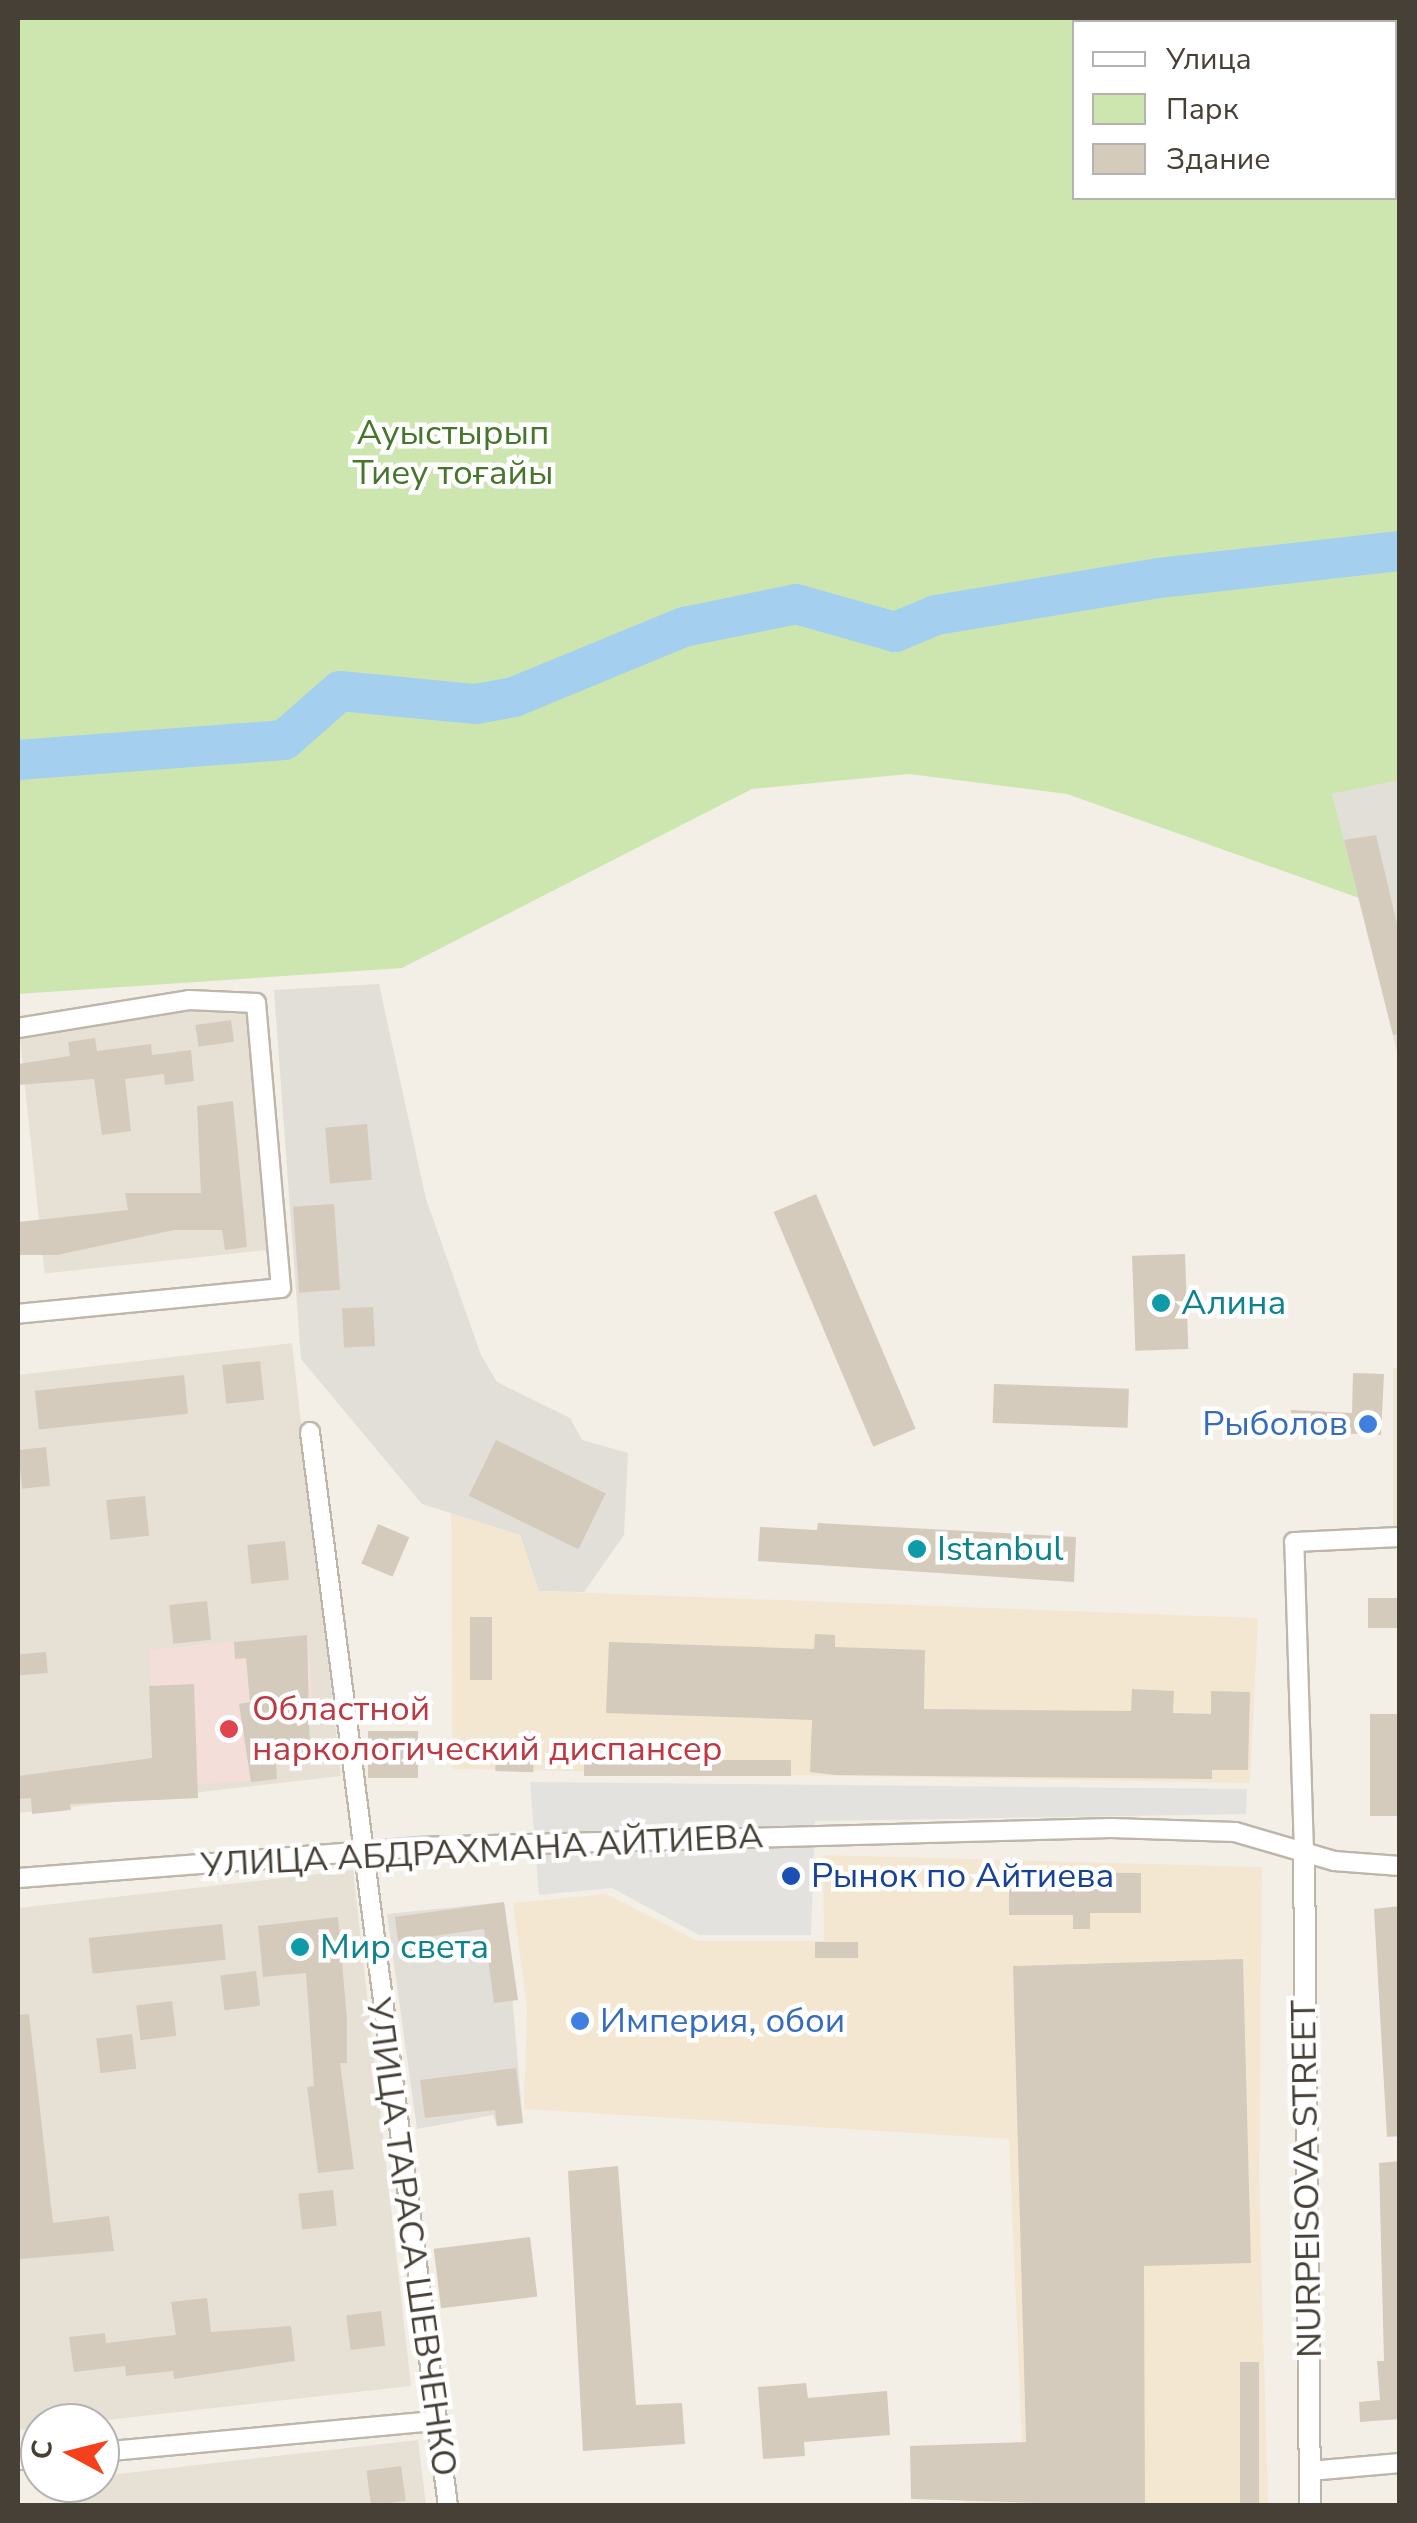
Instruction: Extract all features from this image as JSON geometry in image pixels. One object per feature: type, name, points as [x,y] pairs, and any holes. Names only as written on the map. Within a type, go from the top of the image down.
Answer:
[{"type":"street","points":[[18,1028],[189,1000],[256,1003],[281,1288],[18,1314]]},
{"type":"street","name":"УЛИЦА ТАРАСА ШЕВЧЕНКО","points":[[310,1432],[432,2421],[448,2506]]},
{"type":"street","points":[[1304,1852],[1294,1542],[1400,1536]]},
{"type":"street","name":"УЛИЦА АБДРАХМАНА АЙТИЕВА","points":[[18,1878],[361,1850],[1111,1828],[1235,1832],[1304,1852],[1400,1866]]},
{"type":"street","name":"NURPEISOVA STREET","points":[[1304,1852],[1310,2506]]},
{"type":"street","points":[[120,2450],[432,2421]]},
{"type":"street","points":[[1310,2471],[1400,2462]]},
{"type":"shaded area","points":[[1399,780],[1399,1059],[1332,794]]},
{"type":"shaded area","points":[[379,984],[426,1199],[481,1355],[497,1382],[570,1418],[582,1440],[628,1453],[624,1535],[584,1592],[539,1591],[520,1535],[422,1504],[301,1359],[274,990]]},
{"type":"shaded area","points":[[255,998],[281,1249],[45,1273],[18,1023]]},
{"type":"shaded area","points":[[292,1343],[341,1776],[18,1813],[18,1375]]},
{"type":"shaded area","points":[[1393,1368],[1400,1368],[1400,1527],[1393,1527]]},
{"type":"shaded area","points":[[451,1513],[520,1535],[539,1591],[1258,1618],[1250,1783],[453,1769]]},
{"type":"shaded area","name":"Областной наркологический диспансер","points":[[307,1635],[313,1699],[305,1700],[276,1762],[277,1779],[198,1784],[198,1798],[154,1800],[150,1650]]},
{"type":"shaded area","points":[[530,1782],[1247,1789],[1246,1814],[815,1821],[811,1935],[699,1935],[612,1888],[539,1895]]},
{"type":"shaded area","points":[[823,1855],[1262,1867],[1259,2178],[1268,2505],[964,2506],[963,2489],[1022,2444],[1009,2139],[524,2109],[527,2007],[513,1903],[606,1894],[698,1941],[824,1941]]},
{"type":"shaded area","points":[[353,1870],[411,2386],[120,2419],[120,2403],[20,2403],[18,2430],[18,1908]]},
{"type":"shaded area","points":[[504,1902],[523,2123],[497,2126],[493,2115],[417,2129],[387,1914]]},
{"type":"shaded area","points":[[418,2440],[426,2505],[72,2505],[120,2503],[120,2474]]},
{"type":"green space","name":"Ауыстырып Тиеу тоғайы","points":[[18,18],[1399,18],[1400,780],[1332,794],[1359,898],[1067,794],[909,774],[752,789],[402,968],[18,994]]},
{"type":"building","points":[[1376,835],[1400,937],[1400,1034],[1393,1035],[1344,840]]},
{"type":"building","points":[[231,1020],[234,1042],[198,1047],[195,1025]]},
{"type":"building","points":[[95,1038],[97,1051],[151,1044],[152,1055],[191,1050],[194,1081],[165,1085],[164,1074],[125,1079],[131,1131],[102,1135],[94,1079],[18,1085],[18,1064],[70,1056],[68,1042]]},
{"type":"building","points":[[233,1101],[247,1247],[225,1250],[222,1230],[174,1230],[57,1255],[18,1255],[18,1222],[128,1210],[125,1193],[201,1193],[197,1106]]},
{"type":"building","points":[[367,1124],[372,1180],[330,1183],[325,1128]]},
{"type":"building","points":[[816,1194],[916,1429],[873,1447],[774,1212]]},
{"type":"building","points":[[334,1204],[340,1290],[299,1293],[293,1207]]},
{"type":"building","name":"Алина","points":[[1185,1254],[1188,1349],[1135,1351],[1132,1256]]},
{"type":"building","points":[[373,1307],[375,1346],[344,1348],[342,1309]]},
{"type":"building","points":[[260,1361],[264,1400],[226,1404],[222,1365]]},
{"type":"building","points":[[1353,1373],[1384,1374],[1381,1435],[1290,1431],[1291,1410],[1352,1413]]},
{"type":"building","points":[[184,1375],[188,1414],[39,1429],[35,1391]]},
{"type":"building","points":[[994,1384],[1129,1389],[1128,1428],[993,1423]]},
{"type":"building","points":[[496,1440],[606,1493],[578,1549],[469,1496]]},
{"type":"building","points":[[46,1447],[50,1486],[22,1489],[18,1450]]},
{"type":"building","points":[[145,1496],[149,1536],[110,1540],[106,1500]]},
{"type":"building","name":"Istanbul","points":[[818,1523],[1076,1537],[1074,1582],[758,1561],[760,1527],[817,1530]]},
{"type":"building","points":[[378,1524],[409,1537],[392,1577],[361,1564]]},
{"type":"building","points":[[285,1541],[289,1580],[251,1584],[247,1545]]},
{"type":"building","points":[[1368,1598],[1400,1598],[1400,1628],[1368,1628]]},
{"type":"building","points":[[207,1601],[211,1640],[173,1644],[169,1605]]},
{"type":"building","points":[[470,1617],[492,1617],[492,1680],[470,1680]]},
{"type":"building","points":[[815,1634],[835,1635],[835,1647],[925,1650],[924,1709],[1131,1711],[1132,1689],[1174,1691],[1173,1713],[1211,1714],[1211,1691],[1250,1692],[1248,1770],[1212,1770],[1212,1779],[835,1775],[810,1772],[812,1720],[606,1713],[609,1642],[814,1649]]},
{"type":"building","points":[[307,1635],[310,1759],[276,1762],[277,1779],[251,1782],[239,1704],[250,1702],[246,1658],[235,1659],[234,1642]]},
{"type":"building","points":[[46,1652],[48,1673],[20,1675],[18,1654]]},
{"type":"building","points":[[194,1684],[198,1798],[70,1804],[71,1810],[32,1814],[31,1798],[18,1799],[18,1776],[152,1758],[149,1686]]},
{"type":"building","points":[[1370,1714],[1400,1714],[1400,1816],[1370,1816]]},
{"type":"building","points":[[368,1731],[418,1731],[418,1778],[368,1778]]},
{"type":"building","points":[[496,1749],[534,1750],[533,1772],[495,1771]]},
{"type":"building","points":[[584,1760],[791,1760],[791,1776],[584,1776]]},
{"type":"building","points":[[1009,1872],[1141,1873],[1141,1913],[1090,1913],[1090,1929],[1073,1929],[1073,1915],[1009,1915]]},
{"type":"building","points":[[504,1902],[518,2000],[494,2003],[484,1929],[398,1941],[395,1917]]},
{"type":"building","points":[[1400,1906],[1400,2136],[1387,2137],[1374,1909]]},
{"type":"building","points":[[338,1917],[347,2019],[347,2063],[340,2063],[354,2169],[318,2173],[307,2087],[314,2086],[306,1973],[263,1977],[258,1926]]},
{"type":"building","points":[[222,1924],[226,1960],[92,1974],[89,1938]]},
{"type":"building","points":[[815,1942],[858,1942],[858,1958],[815,1958]]},
{"type":"building","points":[[1243,1959],[1251,2263],[1144,2266],[1145,2506],[911,2499],[910,2446],[1026,2442],[1013,1966]]},
{"type":"building","points":[[256,1971],[260,2006],[225,2010],[220,1975]]},
{"type":"building","points":[[172,2001],[176,2036],[141,2040],[136,2005]]},
{"type":"building","points":[[29,2014],[53,2223],[109,2216],[114,2251],[20,2259],[18,2015]]},
{"type":"building","points":[[132,2034],[136,2069],[101,2073],[96,2038]]},
{"type":"building","points":[[516,2068],[523,2123],[497,2126],[495,2110],[425,2118],[420,2080]]},
{"type":"building","points":[[1400,2161],[1400,2419],[1360,2422],[1359,2402],[1380,2400],[1377,2361],[1384,2361],[1379,2163]]},
{"type":"building","points":[[618,2166],[636,2405],[682,2403],[685,2444],[583,2451],[568,2171]]},
{"type":"building","points":[[333,2190],[337,2226],[302,2229],[298,2194]]},
{"type":"building","points":[[530,2237],[537,2297],[441,2308],[434,2249]]},
{"type":"building","points":[[207,2298],[211,2332],[291,2326],[295,2361],[174,2379],[173,2371],[126,2376],[125,2366],[74,2372],[69,2337],[105,2333],[106,2343],[176,2335],[171,2302]]},
{"type":"building","points":[[381,2311],[385,2346],[351,2350],[346,2315]]},
{"type":"building","points":[[1240,2362],[1259,2362],[1259,2506],[1240,2506]]},
{"type":"building","points":[[806,2383],[808,2398],[887,2391],[890,2435],[804,2442],[805,2456],[763,2459],[758,2387]]},
{"type":"building","points":[[401,2466],[406,2501],[371,2506],[366,2471]]},
{"type":"waterway","points":[[18,760],[284,740],[340,691],[475,704],[514,697],[684,627],[796,604],[895,632],[936,615],[1159,578],[1400,551]]},
{"type":"place","name":"Алина","points":[[1161,1303]]},
{"type":"place","name":"Рыболов","points":[[1368,1424]]},
{"type":"place","name":"Istanbul","points":[[917,1549]]},
{"type":"place","name":"Областной наркологический диспансер","points":[[229,1729]]},
{"type":"place","name":"Рынок по Айтиева","points":[[791,1876]]},
{"type":"place","name":"Мир света","points":[[300,1947]]},
{"type":"place","name":"Империя, обои","points":[[580,2021]]}]
